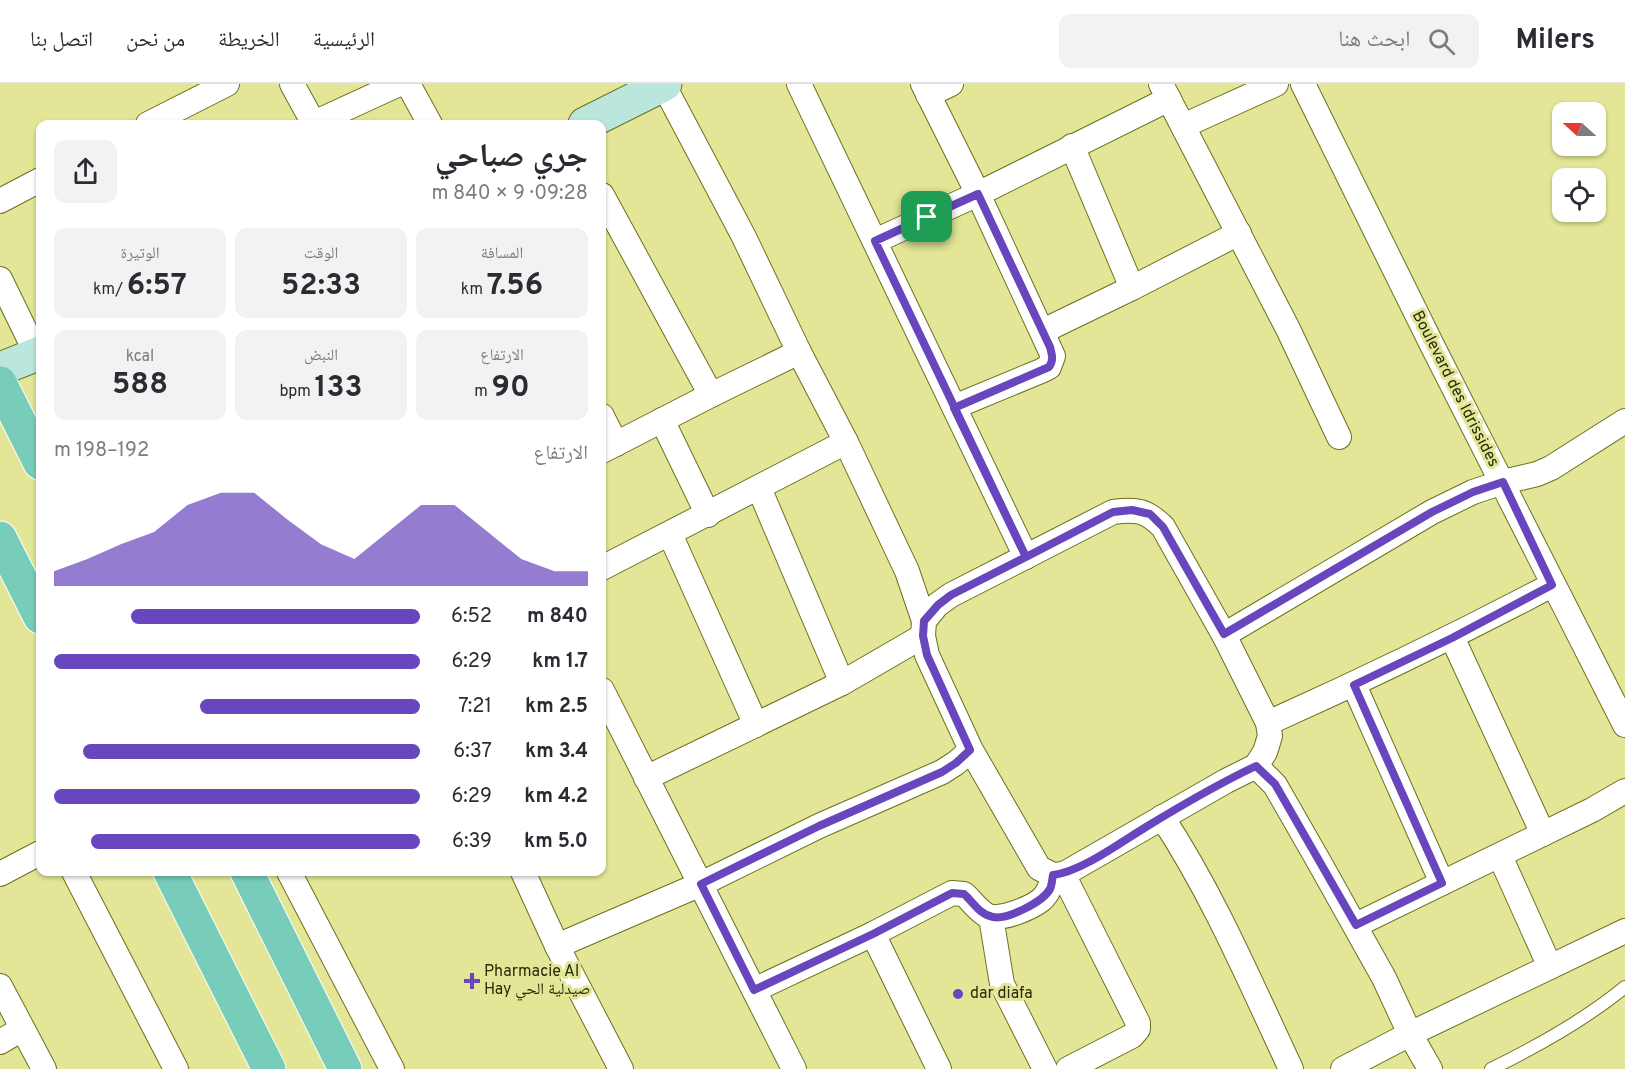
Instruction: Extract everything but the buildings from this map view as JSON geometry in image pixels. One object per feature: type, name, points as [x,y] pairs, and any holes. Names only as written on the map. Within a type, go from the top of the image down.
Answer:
[{"type":"main road","points":[[0,383],[36,455]]},
{"type":"main road","points":[[0,538],[36,609]]},
{"type":"main road","points":[[172,876],[269,1069]]},
{"type":"main road","points":[[249,876],[345,1069]]},
{"type":"street","points":[[156,120],[227,84]]},
{"type":"street","points":[[292,84],[312,120]]},
{"type":"street","points":[[322,120],[399,84]]},
{"type":"street","points":[[408,84],[428,120]]},
{"type":"street","points":[[593,120],[664,84],[744,237],[907,571],[924,629],[927,655],[970,750],[1039,868],[1058,875],[1068,884],[1138,1023],[1138,1029],[1132,1036],[1068,1069]]},
{"type":"street","points":[[799,84],[1026,557]]},
{"type":"street","points":[[951,84],[926,90],[978,194],[1053,356],[1049,367],[954,408]]},
{"type":"street","points":[[1183,126],[1276,84]]},
{"type":"street","name":"Boulevard des Idrissides","points":[[1303,84],[1433,348],[1503,482],[1552,585],[1625,725]]},
{"type":"street","points":[[875,241],[978,194],[1072,146],[1165,92],[1288,329],[1339,437]]},
{"type":"street","points":[[1072,146],[1132,288]]},
{"type":"street","points":[[0,201],[36,182]]},
{"type":"street","points":[[606,202],[711,395]]},
{"type":"street","points":[[1043,331],[1239,233]]},
{"type":"street","points":[[0,279],[36,348]]},
{"type":"street","points":[[609,448],[799,352]]},
{"type":"street","points":[[0,369],[36,357]]},
{"type":"street","points":[[662,420],[708,514]]},
{"type":"street","points":[[1224,634],[1432,512],[1473,492],[1551,468],[1625,421]]},
{"type":"street","points":[[606,566],[846,442]]},
{"type":"street","points":[[759,488],[842,683]]},
{"type":"street","points":[[646,778],[842,683],[924,629],[938,605],[951,595],[1113,512],[1132,510],[1150,514],[1163,527],[1224,634],[1268,723],[1270,736],[1265,752],[1256,766],[1058,875],[1041,900],[1001,918],[991,917],[979,910],[964,894],[952,893],[873,934],[754,990]]},
{"type":"street","points":[[670,534],[756,725]]},
{"type":"street","points":[[1268,723],[1452,638],[1552,585]]},
{"type":"street","points":[[1452,638],[1543,834]]},
{"type":"street","points":[[1354,685],[1442,883]]},
{"type":"street","points":[[606,698],[794,1069]]},
{"type":"street","points":[[557,946],[701,884],[819,826],[942,772],[970,750]]},
{"type":"street","points":[[1256,766],[1275,784],[1356,925],[1430,1069]]},
{"type":"street","points":[[1356,925],[1593,810],[1625,790]]},
{"type":"street","points":[[1162,817],[1190,864],[1251,979],[1291,1069]]},
{"type":"street","points":[[0,874],[36,855]]},
{"type":"street","points":[[1500,856],[1550,967]]},
{"type":"street","points":[[76,876],[176,1069]]},
{"type":"street","points":[[291,876],[392,1069]]},
{"type":"street","points":[[525,876],[557,946],[621,1069]]},
{"type":"street","points":[[991,917],[1002,984],[1045,1069]]},
{"type":"street","points":[[1343,1069],[1410,1034],[1625,931]]},
{"type":"street","points":[[873,934],[939,1069]]},
{"type":"street","points":[[0,986],[44,1069]]},
{"type":"street","points":[[0,1042],[22,1029]]},
{"type":"lane","points":[[1491,1069],[1573,1024],[1606,1003],[1625,987]]},
{"type":"place","name":"Pharmacie Al Hay صيدلية الحي","points":[[472,981]]},
{"type":"place","name":"dar diafa","points":[[958,994]]},
{"type":"route","points":[[927,217],[875,241],[954,408],[1026,557],[951,595],[938,605],[924,621],[923,636],[927,655],[970,750],[942,772],[819,826],[701,884],[754,990],[873,934],[952,893],[964,894],[979,910],[991,917],[1001,918],[1015,912],[1041,900],[1051,888],[1053,875],[1064,874],[1084,864],[1162,817],[1256,766],[1275,784],[1356,925],[1442,883],[1354,685],[1452,638],[1552,585],[1503,482],[1473,492],[1432,512],[1224,634],[1163,527],[1150,514],[1132,510],[1113,512],[1026,557],[990,482],[954,408],[1049,367],[1053,356],[978,194],[927,217]]}]
